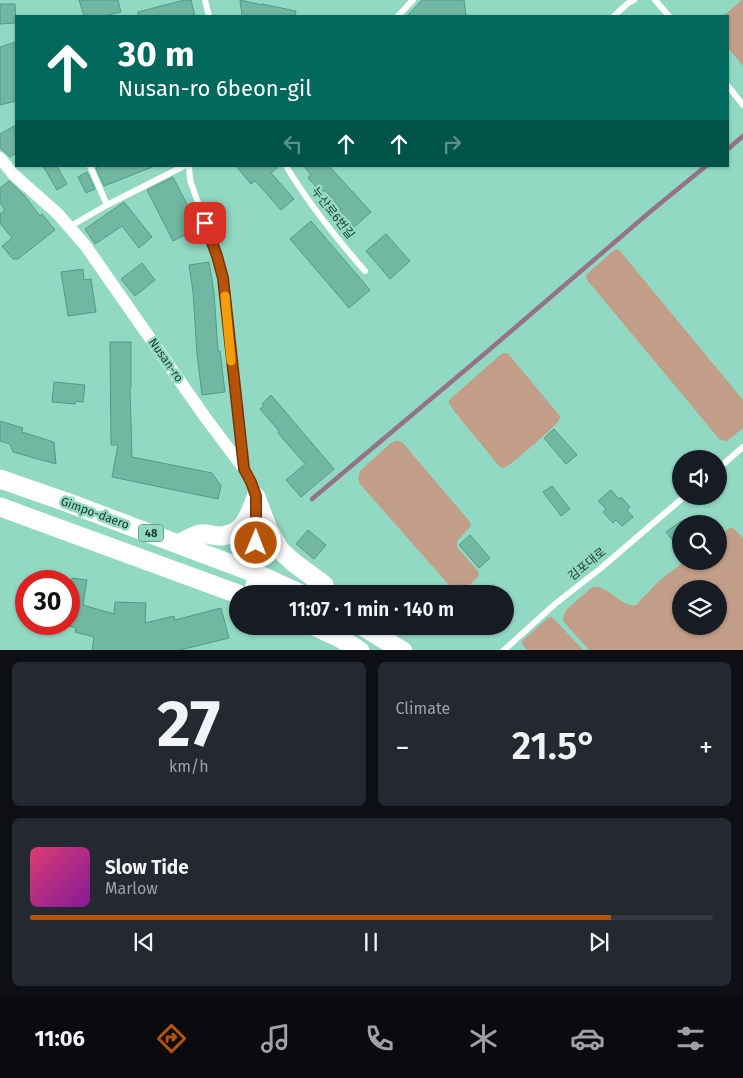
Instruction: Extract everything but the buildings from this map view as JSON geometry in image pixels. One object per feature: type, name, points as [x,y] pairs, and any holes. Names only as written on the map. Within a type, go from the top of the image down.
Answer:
[{"type":"main road","name":"Gimpo-daero","points":[[1,482],[69,503],[255,573],[281,585]]},
{"type":"main road","points":[[178,544],[201,534],[219,536],[231,534],[242,527],[248,518],[256,496]]},
{"type":"main road","points":[[256,496],[268,529],[280,550],[324,585]]},
{"type":"main road","name":"48","points":[[0,507],[229,591]]},
{"type":"main road","points":[[334,635],[360,650]]},
{"type":"main road","points":[[377,635],[403,650]]},
{"type":"street","name":"Nusan-ro","points":[[0,158],[12,174],[50,206],[98,263],[205,417],[244,469],[256,496],[255,573],[252,585]]},
{"type":"lane","points":[[205,0],[209,15]]},
{"type":"lane","points":[[399,15],[413,0]]},
{"type":"lane","points":[[615,15],[634,0]]},
{"type":"lane","points":[[655,0],[668,15]]},
{"type":"lane","points":[[729,87],[743,105]]},
{"type":"lane","points":[[90,167],[107,205]]},
{"type":"lane","points":[[69,227],[107,205],[182,167]]},
{"type":"lane","points":[[189,167],[190,180],[223,278],[244,469]]},
{"type":"lane","name":"누산로6번길","points":[[287,167],[319,216],[365,271]]},
{"type":"lane","points":[[727,461],[743,447]]},
{"type":"lane","name":"김포대로","points":[[503,650],[554,604],[601,568],[675,505]]},
{"type":"shaded area","points":[[743,0],[743,66],[729,49],[729,15],[724,15]]},
{"type":"shaded area","points":[[617,249],[743,400],[743,428],[727,441],[720,440],[587,280],[586,276],[588,273]]},
{"type":"shaded area","points":[[504,353],[510,356],[560,416],[557,423],[534,444],[506,467],[502,468],[454,411],[449,400]]},
{"type":"shaded area","points":[[399,441],[403,443],[470,522],[471,526],[457,541],[457,547],[479,573],[478,577],[470,585],[449,585],[360,484],[358,478],[360,471],[391,443]]},
{"type":"shaded area","points":[[733,528],[743,538],[743,650],[589,650],[564,622],[563,618],[566,610],[592,587],[604,589],[625,603],[636,605],[660,580],[673,570],[727,570],[727,530]]},
{"type":"shaded area","points":[[548,618],[554,619],[583,650],[527,650],[522,641]]},
{"type":"waterway","points":[[729,148],[743,136]]},
{"type":"waterway","points":[[312,499],[705,167]]},
{"type":"slow traffic","points":[[225,296],[231,361]]},
{"type":"route","points":[[205,223],[223,278],[244,469],[256,496],[256,543]]}]
